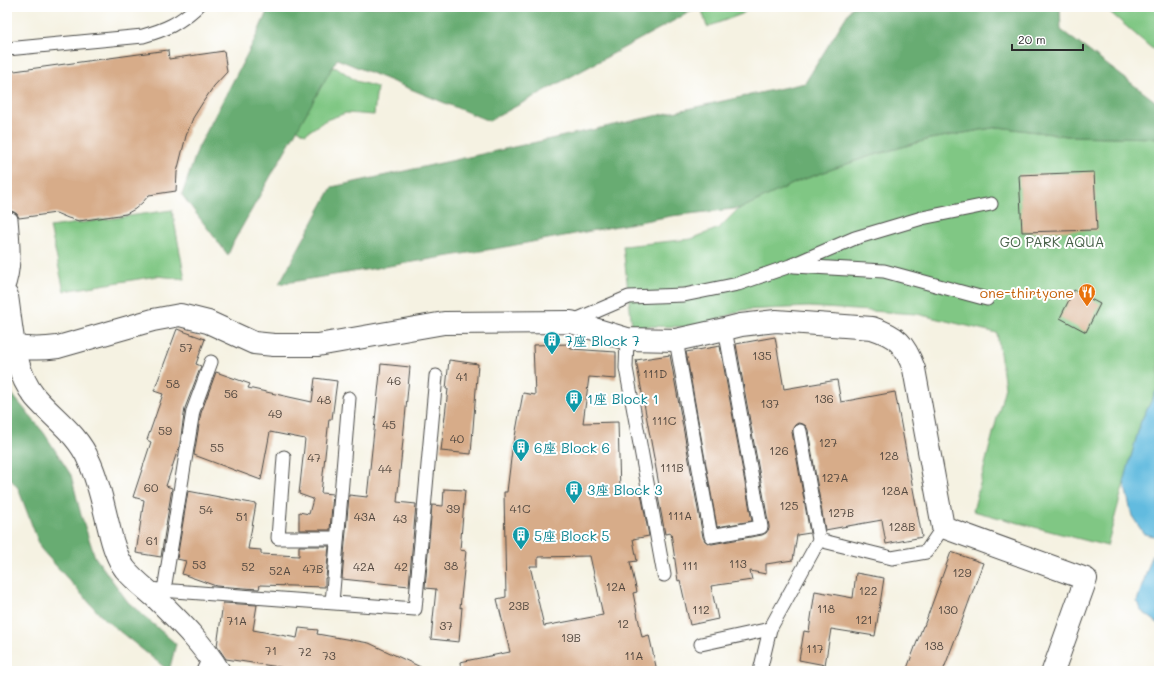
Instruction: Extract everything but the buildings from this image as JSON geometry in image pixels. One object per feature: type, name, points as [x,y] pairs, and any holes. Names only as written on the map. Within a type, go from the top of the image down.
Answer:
[{"type":"street","points":[[7,296],[15,347],[25,382],[35,396],[71,433],[89,460],[95,475],[112,542],[125,569],[135,580],[155,590],[194,636],[211,666]]},
{"type":"street","points":[[15,347],[30,349],[58,347],[152,320],[180,315],[208,322],[254,342],[274,345],[318,345],[444,323],[571,322],[627,339],[676,340],[725,330],[741,325],[776,321],[872,328],[886,333],[899,342],[909,354],[914,369],[943,528],[1086,579],[1053,671]]},
{"type":"lane","points":[[7,49],[143,36],[164,30],[183,19],[197,7]]},
{"type":"lane","points":[[571,322],[629,297],[684,294],[738,284],[790,266],[862,236],[922,218],[991,204]]},
{"type":"lane","points":[[7,290],[11,280],[14,257],[11,219]]},
{"type":"lane","points":[[790,266],[884,271],[987,299]]},
{"type":"lane","points":[[676,340],[711,536],[761,527],[725,330]]},
{"type":"lane","points":[[627,339],[626,368],[664,575]]},
{"type":"lane","points":[[211,362],[193,411],[155,590],[415,609],[436,376]]},
{"type":"lane","points":[[332,603],[349,398]]},
{"type":"lane","points":[[760,671],[770,629],[819,540],[800,431]]},
{"type":"lane","points":[[284,457],[278,538],[337,538]]},
{"type":"lane","points":[[819,540],[892,558],[926,552],[943,528]]},
{"type":"lane","points":[[701,644],[770,629]]},
{"type":"green space","points":[[269,7],[699,7],[489,121],[337,59],[234,241],[228,255],[182,195],[198,148],[255,39]]},
{"type":"green space","points":[[701,7],[751,7],[742,14],[707,27]]},
{"type":"green space","points":[[852,7],[1060,7],[1061,30],[1159,104],[1159,138],[1067,136],[998,127],[930,139],[864,158],[799,181],[742,208],[671,216],[505,247],[279,284],[332,187],[805,83]]},
{"type":"green space","points":[[1104,7],[1159,7],[1159,53],[1150,47]]},
{"type":"green space","points":[[325,67],[338,68],[356,81],[377,87],[374,115],[346,113],[326,120],[305,134],[290,124]]},
{"type":"green space","name":"GO PARK AQUA","points":[[998,127],[1067,136],[1159,138],[1159,386],[1141,421],[1107,546],[973,511],[1005,387],[997,333],[917,314],[809,307],[744,310],[696,327],[632,326],[623,246],[691,239],[719,228],[737,210],[799,181],[864,158],[930,139]]},
{"type":"green space","points":[[172,210],[185,279],[157,276],[64,291],[50,227]]},
{"type":"green space","points":[[7,388],[44,433],[71,475],[81,515],[95,557],[128,602],[176,644],[169,671],[103,618],[41,549],[18,488],[7,475]]},
{"type":"water","points":[[1159,386],[1159,537],[1144,534],[1132,516],[1124,482],[1141,421]]},
{"type":"water","points":[[1152,556],[1159,557],[1159,624],[1140,610],[1137,601]]},
{"type":"place","name":"one-thirtyone","points":[[1087,307]]},
{"type":"place","name":"7座 Block 7","points":[[552,355]]},
{"type":"place","name":"1座 Block 1","points":[[574,413]]},
{"type":"place","name":"6座 Block 6","points":[[521,462]]},
{"type":"place","name":"3座 Block 3","points":[[574,504]]},
{"type":"place","name":"5座 Block 5","points":[[521,550]]}]
